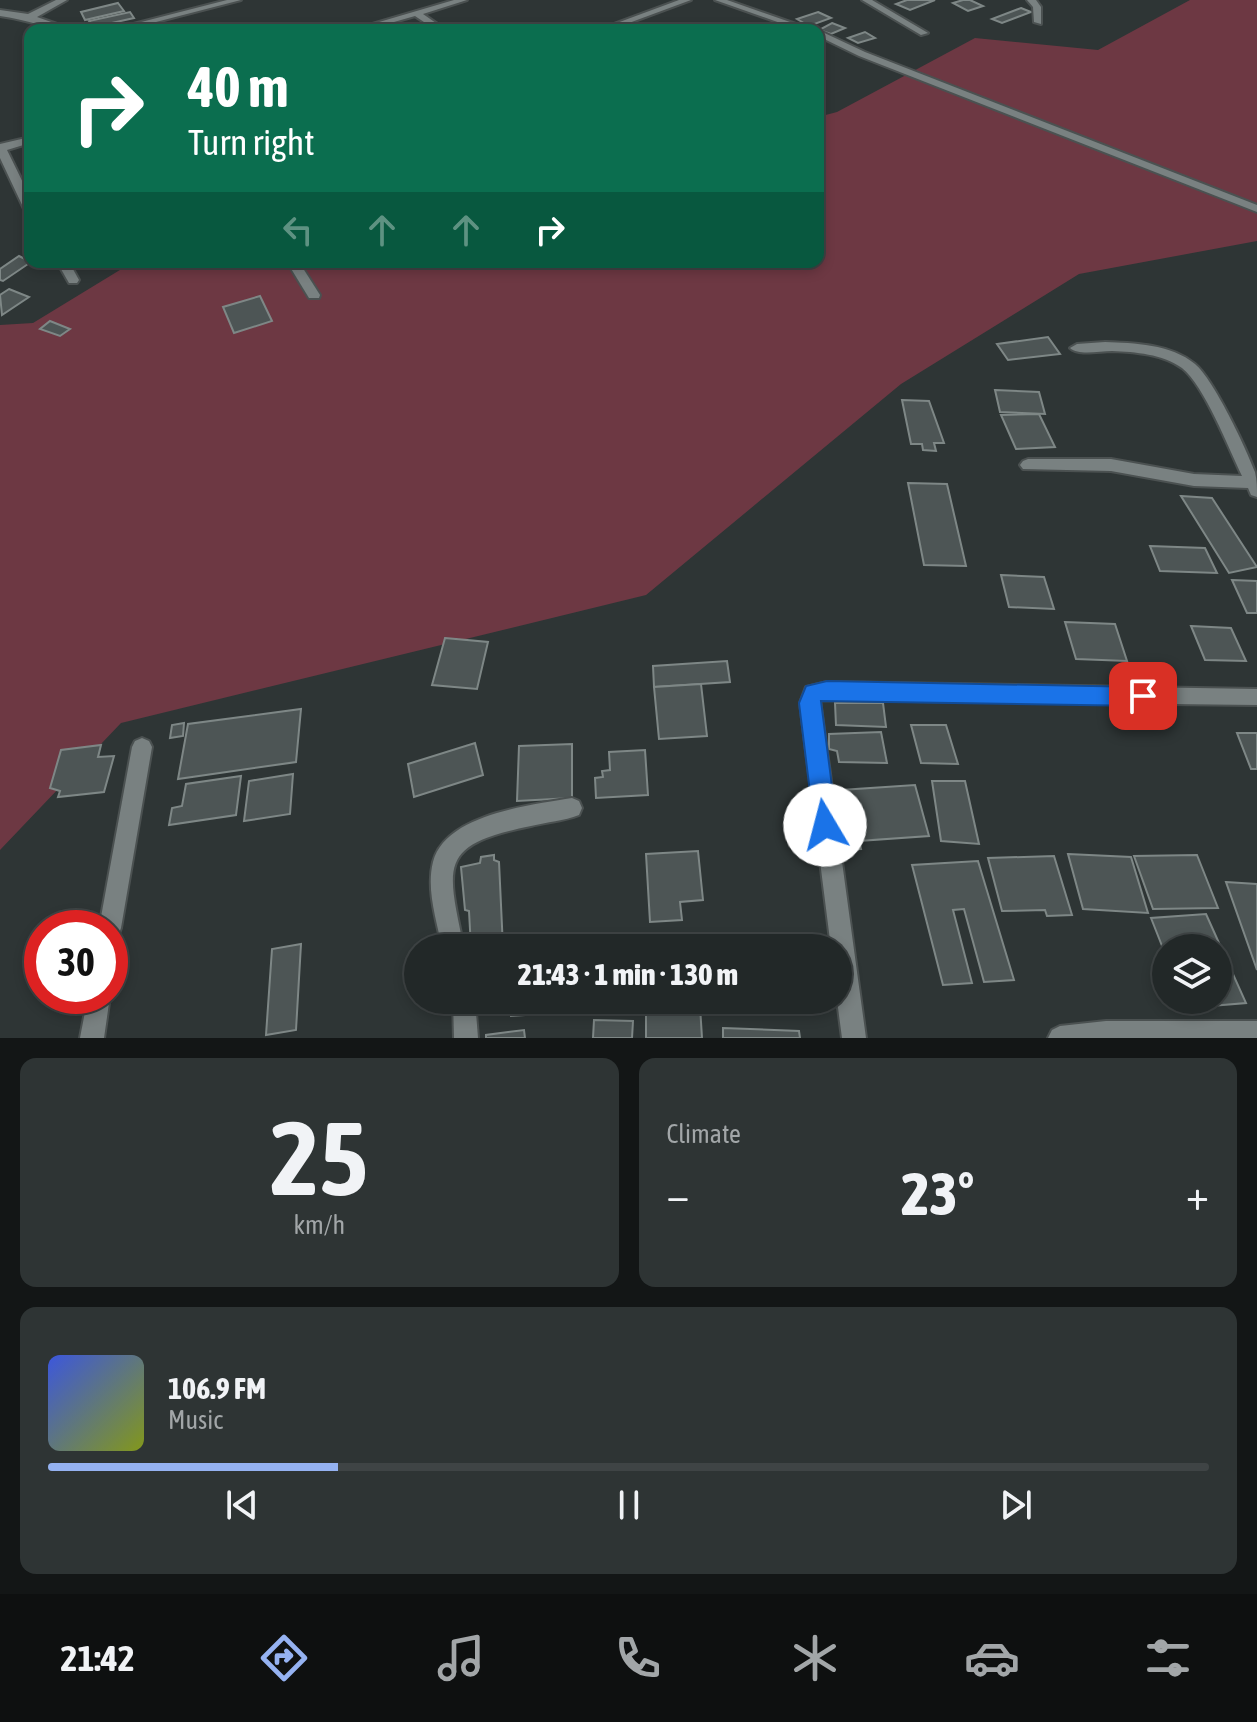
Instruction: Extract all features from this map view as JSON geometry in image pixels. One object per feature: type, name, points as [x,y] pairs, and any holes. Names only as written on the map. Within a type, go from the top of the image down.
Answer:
[{"type":"street","points":[[29,17],[63,0]]},
{"type":"street","points":[[139,24],[237,0]]},
{"type":"street","points":[[377,24],[463,0]]},
{"type":"street","points":[[619,24],[687,0]]},
{"type":"street","points":[[719,0],[791,24]]},
{"type":"street","points":[[866,0],[924,33]]},
{"type":"street","points":[[1031,0],[1037,7],[1038,22]]},
{"type":"street","points":[[0,13],[51,24]]},
{"type":"street","points":[[416,13],[433,24]]},
{"type":"street","points":[[824,36],[862,54],[1257,209]]},
{"type":"street","points":[[24,142],[0,148],[24,197]]},
{"type":"street","points":[[0,184],[14,176]]},
{"type":"street","points":[[66,268],[73,280]]},
{"type":"street","points":[[297,268],[314,295]]},
{"type":"street","points":[[1077,348],[1115,346],[1167,355],[1193,370],[1254,486]]},
{"type":"street","points":[[1028,465],[1111,465],[1194,480],[1254,486]]},
{"type":"street","points":[[854,1038],[809,703],[813,693],[827,690],[1257,697]]},
{"type":"street","points":[[113,910],[142,747]]},
{"type":"street","points":[[450,934],[442,889],[444,857],[463,836],[516,818],[572,808]]},
{"type":"street","points":[[92,1038],[96,1014]]},
{"type":"street","points":[[465,1014],[466,1038]]},
{"type":"street","points":[[1060,1038],[1106,1033],[1257,1033]]},
{"type":"shaded area","points":[[1190,0],[1257,0],[1257,241],[1079,274],[901,384],[646,595],[121,723],[0,850],[0,325],[33,323],[123,268],[824,268],[824,115],[837,112],[975,38],[1098,50]]},
{"type":"building","points":[[907,0],[935,0],[910,10],[896,4]]},
{"type":"building","points":[[963,0],[983,6],[968,11],[953,3]]},
{"type":"building","points":[[118,3],[124,11],[85,20],[81,12]]},
{"type":"building","points":[[1021,8],[1031,12],[1002,23],[992,19]]},
{"type":"building","points":[[130,12],[134,18],[107,24],[92,24],[89,21]]},
{"type":"building","points":[[818,12],[831,18],[814,24],[806,24],[797,19]]},
{"type":"building","points":[[832,23],[845,28],[831,34],[824,32],[824,27]]},
{"type":"building","points":[[865,32],[875,38],[858,43],[848,38]]},
{"type":"building","points":[[19,256],[24,258],[24,267],[3,281],[0,280],[0,269]]},
{"type":"building","points":[[9,289],[29,297],[2,315],[0,295]]},
{"type":"building","points":[[260,296],[272,321],[234,333],[223,307]]},
{"type":"building","points":[[50,321],[70,329],[60,336],[40,329]]},
{"type":"building","points":[[1048,337],[1060,354],[1008,360],[997,344]]},
{"type":"building","points":[[995,390],[1039,392],[1045,414],[1000,412]]},
{"type":"building","points":[[902,400],[929,401],[944,443],[934,443],[936,451],[923,450],[922,444],[911,444]]},
{"type":"building","points":[[1039,414],[1055,447],[1016,449],[1001,415]]},
{"type":"building","points":[[908,483],[947,484],[966,566],[924,565]]},
{"type":"building","points":[[1181,496],[1212,498],[1257,567],[1229,573]]},
{"type":"building","points":[[1150,546],[1205,548],[1217,573],[1160,571]]},
{"type":"building","points":[[1001,575],[1044,577],[1054,609],[1009,607]]},
{"type":"building","points":[[1232,580],[1257,581],[1257,613],[1247,613]]},
{"type":"building","points":[[1065,622],[1115,624],[1127,661],[1076,659]]},
{"type":"building","points":[[1191,626],[1231,628],[1246,661],[1205,660]]},
{"type":"building","points":[[445,638],[488,642],[477,689],[432,685]]},
{"type":"building","points":[[727,661],[730,682],[654,687],[653,666]]},
{"type":"building","points":[[701,684],[707,736],[659,739],[654,687]]},
{"type":"building","points":[[835,703],[883,703],[886,727],[836,725]]},
{"type":"building","points":[[301,709],[296,762],[178,779],[188,724]]},
{"type":"building","points":[[184,723],[183,736],[170,738],[172,725]]},
{"type":"building","points":[[911,725],[946,725],[958,764],[921,763]]},
{"type":"building","points":[[881,732],[887,763],[839,762],[837,751],[829,749],[829,734]]},
{"type":"building","points":[[1237,733],[1257,733],[1257,769],[1251,769]]},
{"type":"building","points":[[475,743],[483,775],[414,797],[408,764]]},
{"type":"building","points":[[572,744],[572,798],[517,801],[519,746]]},
{"type":"building","points":[[101,745],[98,757],[114,756],[104,792],[58,797],[60,791],[50,788],[61,750]]},
{"type":"building","points":[[645,750],[648,795],[596,798],[595,778],[603,777],[602,771],[610,770],[609,752]]},
{"type":"building","points":[[293,774],[290,814],[244,821],[249,781]]},
{"type":"building","points":[[241,776],[236,815],[169,825],[172,808],[182,806],[186,784]]},
{"type":"building","points":[[932,781],[965,781],[979,844],[941,841]]},
{"type":"building","points":[[915,785],[929,836],[859,841],[861,849],[838,850],[826,791]]},
{"type":"building","points":[[698,851],[703,900],[680,902],[682,920],[650,922],[646,854]]},
{"type":"building","points":[[1068,854],[1131,857],[1148,913],[1083,909]]},
{"type":"building","points":[[494,855],[494,860],[499,862],[502,934],[470,934],[461,867],[480,863],[481,857]]},
{"type":"building","points":[[1197,855],[1218,908],[1153,909],[1134,856]]},
{"type":"building","points":[[1054,856],[1072,915],[1047,916],[1045,910],[1002,911],[988,858]]},
{"type":"building","points":[[978,861],[1014,980],[984,982],[964,909],[953,910],[972,983],[943,985],[912,865]]},
{"type":"building","points":[[1226,882],[1257,884],[1257,970]]},
{"type":"building","points":[[1206,914],[1215,934],[1157,934],[1151,918]]},
{"type":"building","points":[[301,944],[296,1030],[266,1035],[272,949]]},
{"type":"building","points":[[1232,972],[1246,1003],[1232,1004]]},
{"type":"building","points":[[646,1014],[700,1014],[702,1038],[646,1038]]},
{"type":"building","points":[[594,1020],[633,1021],[632,1038],[593,1038]]},
{"type":"building","points":[[723,1028],[799,1031],[800,1038],[723,1038]]},
{"type":"building","points":[[524,1030],[525,1038],[486,1038],[486,1035]]},
{"type":"route","points":[[825,825],[809,703],[813,693],[827,690],[1143,696]]}]
